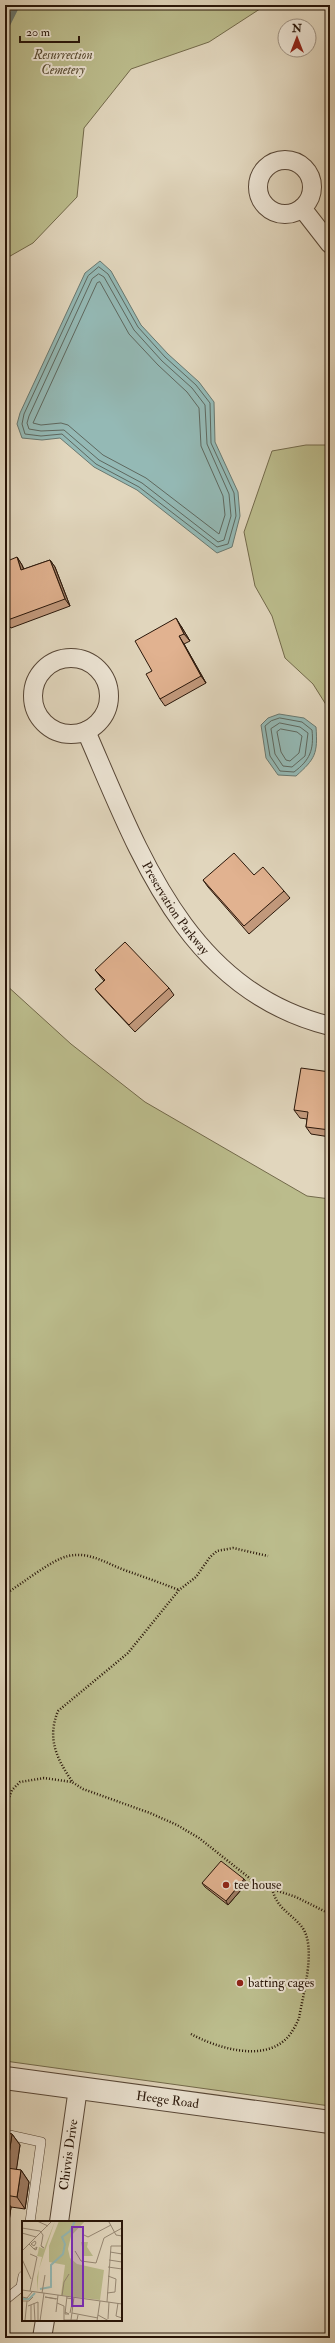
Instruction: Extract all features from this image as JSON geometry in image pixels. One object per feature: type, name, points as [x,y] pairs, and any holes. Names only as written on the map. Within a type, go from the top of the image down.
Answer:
[{"type":"street","points":[[302,208],[330,244]]},
{"type":"street","points":[[72,657],[94,665],[102,673],[107,683],[109,694],[108,706],[96,725],[86,731],[69,734],[53,730],[43,723],[36,714],[32,703],[35,681],[41,671],[50,663],[72,657]]},
{"type":"street","name":"Preservation Parkway","points":[[86,731],[149,872],[177,917],[202,949],[236,979],[263,998],[292,1012],[330,1026]]},
{"type":"street","name":"Heege Road","points":[[5,2078],[330,2122]]},
{"type":"street","name":"Chivvis Drive","points":[[59,2221],[78,2088]]},
{"type":"street","points":[[42,2338],[44,2321]]},
{"type":"lane","points":[[5,2134],[41,2142],[30,2221]]},
{"type":"lane","points":[[5,2300],[22,2287]]},
{"type":"path","points":[[268,1556],[233,1548],[217,1551],[210,1557],[196,1576],[179,1590],[128,1653],[58,1711],[54,1722],[52,1744],[62,1768],[72,1782],[83,1789],[150,1813],[177,1826],[199,1838],[257,1884],[296,1897],[330,1914]]},
{"type":"path","points":[[5,1594],[55,1561],[68,1556],[84,1555],[96,1558],[179,1590]]},
{"type":"path","points":[[5,1808],[12,1790],[20,1782],[44,1778],[72,1782]]},
{"type":"path","points":[[191,2034],[231,2049],[261,2050],[276,2046],[286,2039],[295,2026],[299,2018],[309,1956],[308,1940],[298,1922],[279,1906],[272,1888]]},
{"type":"green space","name":"Resurrection Cemetery","points":[[5,5],[266,5],[209,42],[131,69],[84,128],[77,197],[33,243],[5,259]]},
{"type":"green space","points":[[306,445],[330,445],[330,711],[313,684],[285,658],[272,616],[255,586],[244,532],[272,451]]},
{"type":"green space","points":[[5,984],[71,1044],[145,1102],[307,1196],[330,1199],[330,2106],[5,2061]]},
{"type":"water","points":[[100,261],[111,271],[141,325],[168,354],[199,382],[214,402],[215,442],[238,492],[240,516],[232,547],[217,553],[137,490],[94,467],[60,438],[42,440],[22,438],[17,424],[20,413],[85,273]]},
{"type":"water","points":[[279,714],[304,718],[316,727],[316,750],[314,755],[296,776],[278,775],[266,758],[261,725],[268,718]]},
{"type":"building","points":[[17,557],[21,570],[50,560],[65,599],[5,621],[5,562]]},
{"type":"building","points":[[176,618],[184,634],[179,636],[201,676],[160,699],[146,674],[152,671],[135,641]]},
{"type":"building","points":[[234,853],[254,875],[263,867],[284,891],[244,926],[203,880]]},
{"type":"building","points":[[125,942],[169,988],[129,1025],[95,989],[105,980],[95,970]]},
{"type":"building","points":[[301,1068],[330,1072],[330,1130],[306,1127],[308,1112],[294,1110]]},
{"type":"building","name":"tee house","points":[[221,1861],[244,1879],[226,1901],[202,1883]]},
{"type":"building","points":[[5,2133],[12,2134],[7,2168],[21,2170],[17,2197],[5,2195]]},
{"type":"waterway","points":[[5,29],[17,5]]},
{"type":"place","name":"tee house","points":[[226,1885]]},
{"type":"place","name":"batting cages","points":[[240,1983]]}]
